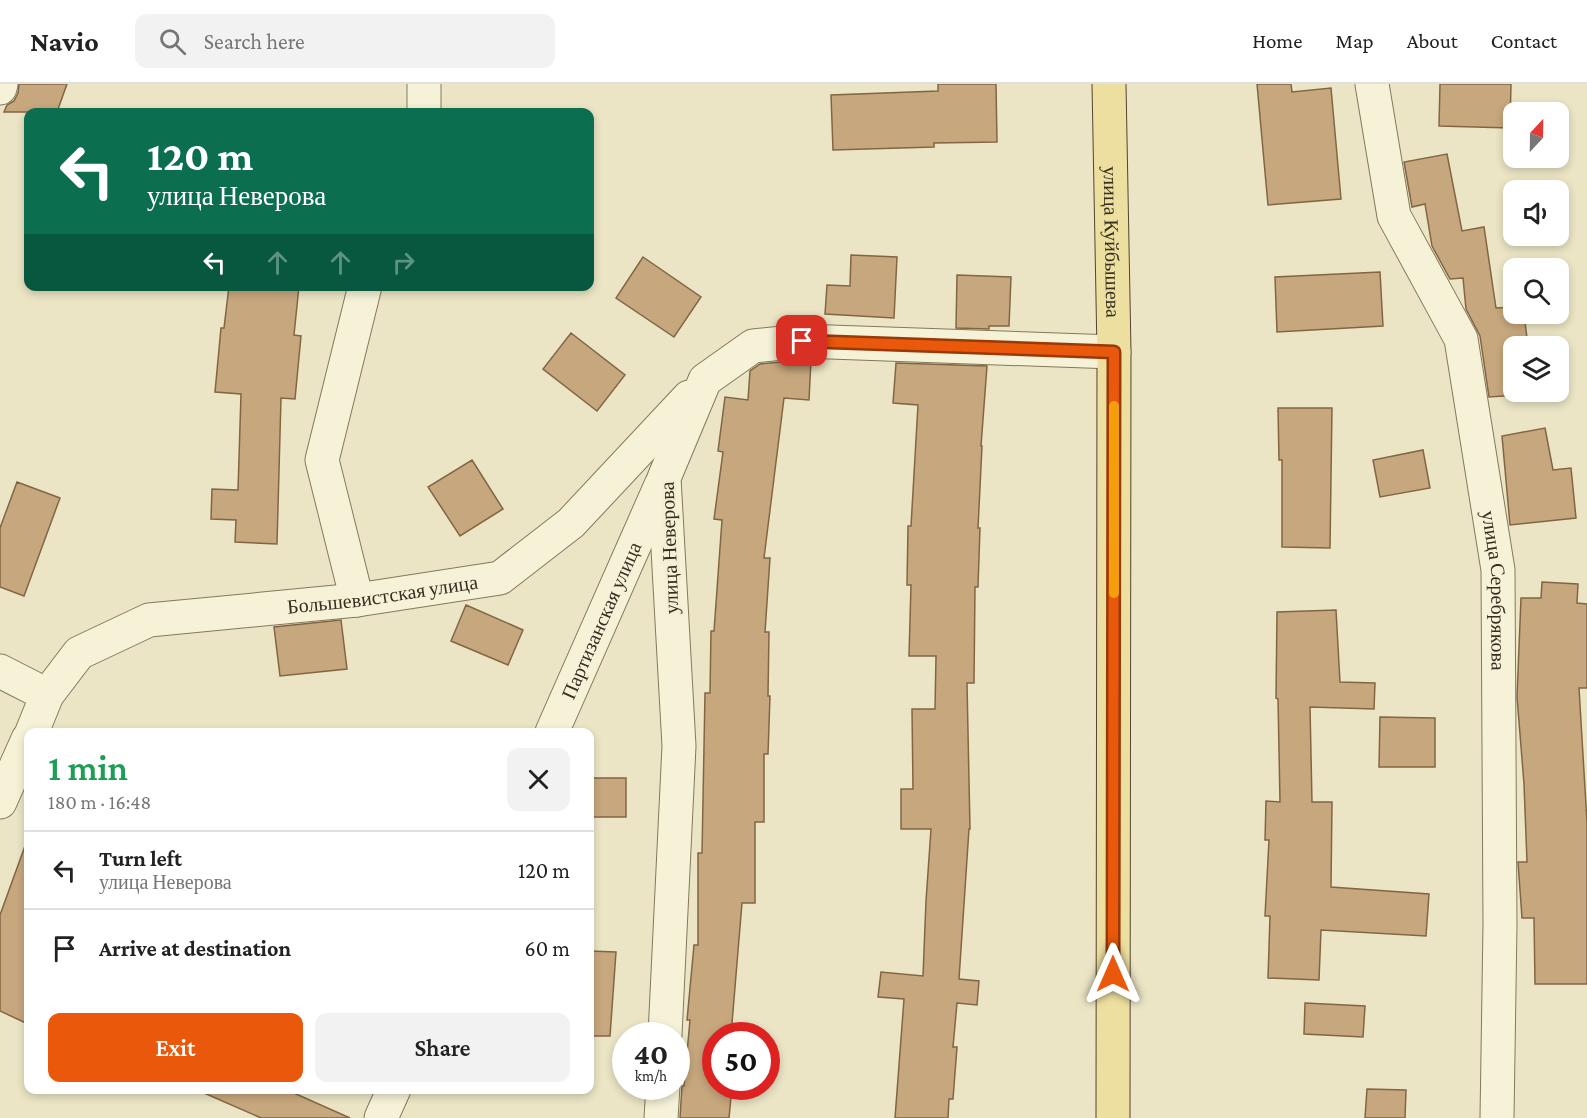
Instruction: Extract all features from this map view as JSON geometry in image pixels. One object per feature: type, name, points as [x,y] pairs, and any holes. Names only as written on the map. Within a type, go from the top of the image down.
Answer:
[{"type":"main road","name":"улица Куйбышева","points":[[1109,84],[1114,352],[1113,1118]]},
{"type":"street","points":[[424,84],[424,108]]},
{"type":"street","name":"улица Серебрякова","points":[[1372,84],[1394,216],[1461,339],[1498,570],[1500,925],[1497,1118]]},
{"type":"street","points":[[357,600],[322,460],[364,291]]},
{"type":"street","points":[[705,380],[753,346],[802,341],[1114,352]]},
{"type":"street","name":"Большевистская улица","points":[[34,728],[47,695],[79,653],[149,620],[357,600],[500,578],[571,523],[705,380]]},
{"type":"street","name":"улица Неверова","points":[[666,1022],[679,746],[664,478],[705,380]]},
{"type":"street","name":"Партизанская улица","points":[[554,728],[664,478]]},
{"type":"street","points":[[0,671],[47,695]]},
{"type":"street","points":[[0,802],[24,749]]},
{"type":"street","points":[[381,1118],[392,1094]]},
{"type":"street","points":[[661,1118],[662,1100]]},
{"type":"building","points":[[19,84],[67,84],[58,108],[24,108],[24,112],[4,112],[18,93]]},
{"type":"building","points":[[938,84],[996,84],[997,142],[934,143],[934,147],[833,150],[831,95],[938,91]]},
{"type":"building","points":[[1257,84],[1291,84],[1292,92],[1331,88],[1341,199],[1268,205]]},
{"type":"building","points":[[1440,84],[1511,84],[1511,102],[1503,102],[1503,128],[1439,126]]},
{"type":"building","points":[[1447,154],[1462,231],[1484,227],[1496,308],[1503,308],[1503,324],[1525,324],[1527,336],[1503,336],[1503,396],[1489,397],[1480,336],[1466,309],[1463,278],[1450,279],[1432,246],[1425,204],[1412,207],[1404,162]]},
{"type":"building","points":[[851,255],[897,257],[894,318],[825,314],[827,285],[850,286]]},
{"type":"building","points":[[643,257],[701,297],[674,337],[616,298]]},
{"type":"building","points":[[1380,272],[1383,326],[1277,332],[1275,277]]},
{"type":"building","points":[[957,275],[1011,277],[1009,326],[989,326],[989,329],[956,328]]},
{"type":"building","points":[[228,291],[298,291],[294,335],[301,336],[295,399],[281,398],[277,544],[235,542],[236,520],[211,519],[212,489],[238,490],[241,394],[215,392],[221,328],[224,328]]},
{"type":"building","points":[[571,333],[625,375],[597,411],[543,369]]},
{"type":"building","points":[[811,360],[809,400],[784,398],[764,558],[770,558],[765,632],[769,632],[768,696],[770,696],[768,754],[764,754],[764,822],[755,822],[755,903],[742,903],[732,1022],[702,1022],[702,1100],[731,1100],[729,1118],[680,1118],[681,1100],[690,1100],[690,1020],[687,1020],[694,945],[698,945],[698,853],[702,853],[705,693],[710,693],[711,631],[714,631],[722,520],[714,519],[723,452],[718,451],[725,397],[748,400],[750,371],[760,364]]},
{"type":"building","points":[[896,363],[987,366],[981,446],[978,587],[975,587],[974,683],[967,683],[970,829],[959,979],[979,981],[977,1005],[957,1003],[953,1047],[957,1047],[953,1099],[949,1099],[948,1118],[895,1118],[904,999],[878,997],[881,972],[923,976],[931,829],[901,829],[901,789],[913,789],[912,709],[935,709],[936,656],[909,656],[911,585],[907,585],[908,526],[911,526],[918,405],[893,403]]},
{"type":"building","points":[[1278,408],[1332,408],[1330,548],[1282,547],[1282,460],[1279,460]]},
{"type":"building","points":[[1545,428],[1553,470],[1571,468],[1576,518],[1510,525],[1502,436]]},
{"type":"building","points":[[1423,450],[1430,488],[1380,497],[1373,460]]},
{"type":"building","points":[[472,460],[503,509],[460,536],[428,487]]},
{"type":"building","points":[[17,482],[60,498],[24,596],[0,587],[0,528]]},
{"type":"building","points":[[1542,582],[1578,584],[1577,603],[1587,604],[1587,688],[1579,688],[1587,822],[1587,984],[1535,984],[1534,918],[1522,918],[1518,862],[1527,862],[1517,697],[1521,598],[1541,598]]},
{"type":"building","points":[[466,605],[523,630],[508,665],[451,641]]},
{"type":"building","points":[[1336,610],[1340,682],[1375,683],[1374,709],[1310,707],[1312,802],[1332,802],[1331,887],[1429,894],[1426,936],[1321,930],[1319,980],[1268,978],[1270,916],[1265,916],[1269,840],[1265,840],[1266,801],[1280,802],[1278,699],[1276,698],[1277,612]]},
{"type":"building","points":[[341,620],[347,669],[280,676],[274,627]]},
{"type":"building","points":[[1380,717],[1435,718],[1435,767],[1379,767]]},
{"type":"building","points":[[594,778],[626,778],[626,817],[594,817]]},
{"type":"building","points":[[24,849],[24,1022],[0,1011],[0,915]]},
{"type":"building","points":[[594,951],[616,952],[610,1036],[594,1036]]},
{"type":"building","points":[[1305,1003],[1365,1006],[1363,1037],[1304,1034]]},
{"type":"building","points":[[1367,1089],[1406,1090],[1405,1118],[1365,1118]]},
{"type":"building","points":[[206,1094],[296,1094],[350,1118],[261,1118]]},
{"type":"slow traffic","points":[[1114,406],[1114,593]]},
{"type":"route","points":[[802,341],[1114,352],[1113,974]]}]
